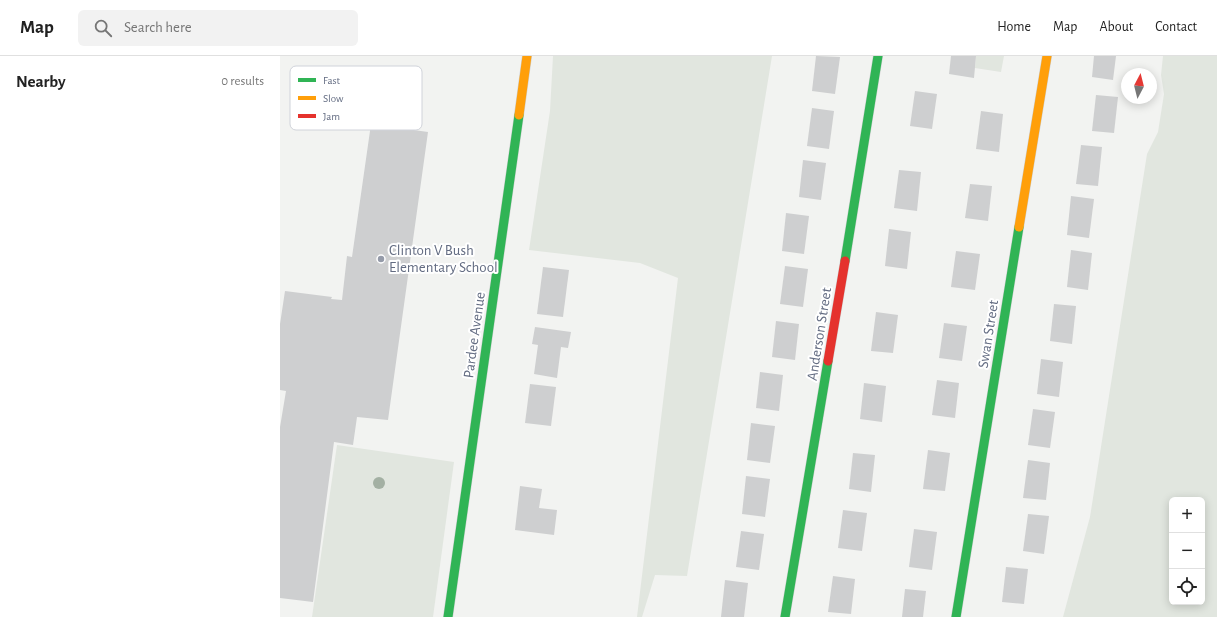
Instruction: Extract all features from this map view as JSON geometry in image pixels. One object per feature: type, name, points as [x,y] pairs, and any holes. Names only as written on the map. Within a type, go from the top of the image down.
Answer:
[{"type":"street","name":"Pardee Avenue","points":[[448,617],[528,56]]},
{"type":"street","name":"Anderson Street","points":[[786,617],[878,56]]},
{"type":"street","name":"Swan Street","points":[[956,617],[1047,56]]},
{"type":"shaded area","points":[[553,56],[772,56],[687,576],[655,575],[642,617],[637,617],[678,278],[640,263],[529,250],[550,111]]},
{"type":"shaded area","points":[[976,56],[1004,56],[1001,72],[975,68]]},
{"type":"shaded area","points":[[1163,56],[1217,56],[1217,617],[1063,617],[1090,517],[1147,154],[1158,132],[1164,94],[1161,75]]},
{"type":"shaded area","points":[[337,445],[454,462],[433,617],[312,617]]},
{"type":"building","points":[[816,56],[840,57],[835,94],[812,91]]},
{"type":"building","points":[[951,56],[976,56],[974,78],[949,74]]},
{"type":"building","points":[[1094,56],[1116,56],[1113,80],[1092,77]]},
{"type":"building","points":[[915,91],[937,94],[932,129],[910,126]]},
{"type":"building","points":[[1096,95],[1118,97],[1114,133],[1092,131]]},
{"type":"building","points":[[812,108],[834,111],[829,149],[807,146]]},
{"type":"building","points":[[981,111],[1003,114],[999,152],[976,149]]},
{"type":"building","points":[[370,130],[414,130],[428,132],[388,420],[357,417],[353,445],[334,442],[313,602],[280,598],[280,427],[286,391],[280,390],[280,324],[285,291],[332,297],[331,299],[342,300],[347,256],[352,257]]},
{"type":"building","points":[[1081,145],[1102,147],[1098,186],[1076,184]]},
{"type":"building","points":[[803,160],[826,163],[821,200],[799,197]]},
{"type":"building","points":[[899,170],[921,172],[917,211],[894,208]]},
{"type":"building","points":[[970,184],[992,186],[988,221],[965,218]]},
{"type":"building","points":[[1071,196],[1094,199],[1089,238],[1067,235]]},
{"type":"building","points":[[786,213],[809,216],[804,254],[782,251]]},
{"type":"building","points":[[889,229],[911,232],[907,269],[885,266]]},
{"type":"building","points":[[1071,250],[1092,253],[1088,290],[1067,287]]},
{"type":"building","points":[[956,251],[980,254],[975,290],[951,287]]},
{"type":"building","points":[[785,266],[808,269],[803,307],[780,304]]},
{"type":"building","points":[[543,267],[569,270],[563,317],[537,314]]},
{"type":"building","points":[[1054,304],[1076,306],[1072,344],[1050,341]]},
{"type":"building","points":[[876,312],[898,315],[893,353],[871,351]]},
{"type":"building","points":[[776,321],[799,324],[795,360],[772,357]]},
{"type":"building","points":[[944,323],[967,326],[962,361],[939,358]]},
{"type":"building","points":[[535,327],[571,332],[568,348],[561,347],[557,378],[534,374],[538,345],[532,344]]},
{"type":"building","points":[[1041,359],[1063,362],[1059,397],[1037,394]]},
{"type":"building","points":[[760,372],[783,375],[779,411],[756,408]]},
{"type":"building","points":[[937,380],[959,383],[955,418],[932,415]]},
{"type":"building","points":[[864,383],[886,386],[882,422],[860,419]]},
{"type":"building","points":[[530,384],[556,387],[551,426],[525,423]]},
{"type":"building","points":[[1033,409],[1055,412],[1050,448],[1028,445]]},
{"type":"building","points":[[751,423],[775,426],[770,463],[747,460]]},
{"type":"building","points":[[928,450],[950,453],[945,491],[923,489]]},
{"type":"building","points":[[853,453],[875,455],[871,492],[849,489]]},
{"type":"building","points":[[1028,460],[1050,463],[1046,500],[1023,498]]},
{"type":"building","points":[[746,476],[770,479],[765,517],[742,514]]},
{"type":"building","points":[[520,486],[542,489],[539,508],[557,510],[554,535],[515,530]]},
{"type":"building","points":[[843,510],[867,513],[862,551],[838,548]]},
{"type":"building","points":[[1028,514],[1049,516],[1044,554],[1023,551]]},
{"type":"building","points":[[914,529],[937,532],[932,570],[909,567]]},
{"type":"building","points":[[741,531],[764,534],[759,570],[736,567]]},
{"type":"building","points":[[1006,567],[1028,569],[1024,604],[1002,602]]},
{"type":"building","points":[[833,576],[855,579],[851,614],[828,612]]},
{"type":"building","points":[[725,580],[748,583],[744,617],[721,617]]},
{"type":"building","points":[[905,589],[926,591],[923,617],[902,617]]},
{"type":"traffic: fast","points":[[845,261],[878,56]]},
{"type":"traffic: fast","points":[[448,617],[519,115]]},
{"type":"traffic: fast","points":[[956,617],[1019,227]]},
{"type":"traffic: fast","points":[[785,617],[828,361]]},
{"type":"traffic: slow","points":[[519,115],[527,56]]},
{"type":"traffic: slow","points":[[1019,227],[1047,56]]},
{"type":"traffic: jam","points":[[828,361],[845,261]]},
{"type":"place","name":"Clinton V Bush Elementary School","points":[[381,259]]}]
